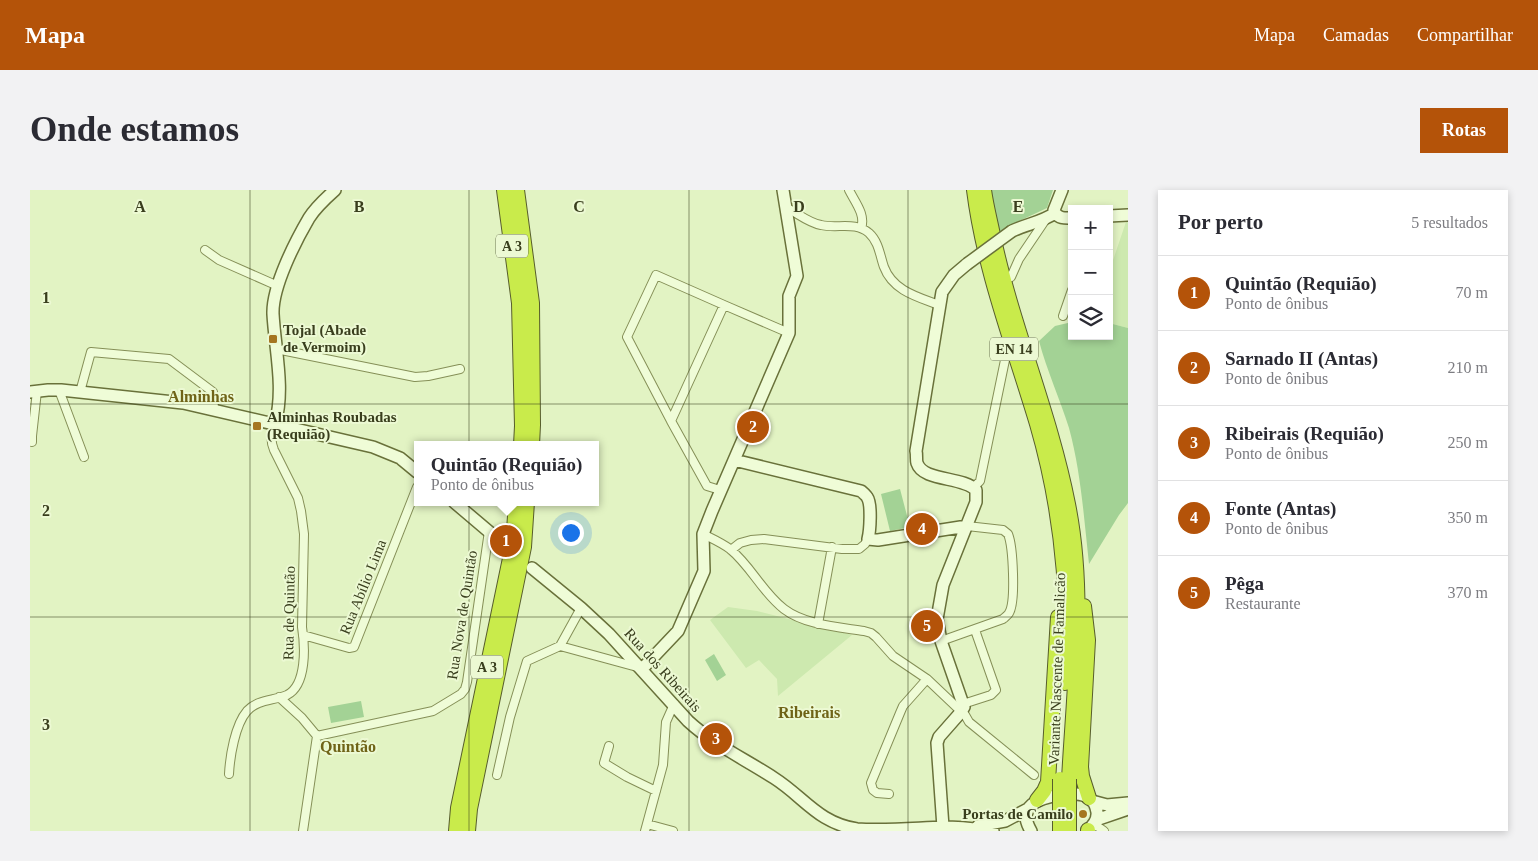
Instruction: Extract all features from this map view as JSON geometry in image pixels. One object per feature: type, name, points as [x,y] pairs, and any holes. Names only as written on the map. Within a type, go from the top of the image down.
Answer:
[{"type":"highway","name":"A 3","points":[[504,190],[519,303],[521,441]]},
{"type":"highway","name":"A 3","points":[[517,190],[532,303],[532,441]]},
{"type":"highway","name":"Variante Nascente de Famalicão","points":[[974,190],[988,262],[1044,452],[1056,507],[1067,616],[1064,779],[1069,831]]},
{"type":"highway","name":"Variante Nascente de Famalicão","points":[[984,190],[996,252],[1058,456],[1072,523],[1078,580],[1078,617],[1060,831]]},
{"type":"highway","name":"A 3","points":[[456,831],[458,808],[513,544],[516,506]]},
{"type":"highway","name":"A 3","points":[[468,831],[470,809],[524,547],[527,506]]},
{"type":"highway","points":[[1032,805],[1044,791],[1048,782],[1062,552]]},
{"type":"highway","points":[[1078,580],[1088,632],[1081,767],[1082,776],[1091,799]]},
{"type":"street","points":[[275,424],[279,375],[273,311],[275,292],[291,253],[310,217],[322,201],[335,190]]},
{"type":"street","points":[[560,646],[642,669],[678,631],[704,572],[703,534],[720,490],[789,333],[789,296],[797,276],[783,190]]},
{"type":"street","points":[[849,190],[861,212],[863,220],[861,228]]},
{"type":"street","points":[[1011,277],[1019,259],[1051,216],[1062,190]]},
{"type":"street","points":[[787,208],[820,225],[858,226],[870,234],[878,246],[884,268],[892,282],[906,292],[939,305]]},
{"type":"street","points":[[1113,216],[1128,215]]},
{"type":"street","points":[[1034,775],[970,722],[962,708],[941,642],[937,619],[943,585],[976,502],[976,490],[968,484],[934,476],[924,471],[917,463],[916,451],[939,305],[942,292],[947,283],[967,264],[1012,231],[1051,216],[1068,218]]},
{"type":"street","points":[[205,250],[219,260],[278,286]]},
{"type":"street","points":[[720,490],[707,486],[627,337],[656,275],[789,333]]},
{"type":"street","points":[[1063,316],[1070,295]]},
{"type":"street","points":[[671,421],[724,305]]},
{"type":"street","points":[[276,349],[415,376],[428,376],[460,369]]},
{"type":"street","points":[[80,392],[91,352],[169,359],[213,392],[214,410]]},
{"type":"street","points":[[974,487],[980,481],[1005,360]]},
{"type":"street","points":[[32,442],[34,392],[59,390],[183,402],[384,451],[400,458],[414,470]]},
{"type":"street","points":[[59,390],[84,457]]},
{"type":"street","name":"Rua de Quintão","points":[[230,774],[237,729],[245,714],[248,710],[262,702],[293,691],[302,673],[304,528],[298,498],[271,442],[275,424]]},
{"type":"street","points":[[731,550],[740,543],[764,539],[859,549],[865,544],[870,532],[870,504],[867,497],[861,491],[734,460]]},
{"type":"street","name":"Rua Abílio Lima","points":[[303,635],[349,648],[354,647],[414,495]]},
{"type":"street","points":[[459,506],[507,547]]},
{"type":"street","points":[[868,539],[878,540],[967,526],[1003,530],[1008,534],[1013,561],[1011,608],[1009,614],[1003,619],[941,642]]},
{"type":"street","name":"Rua Nova de Quintão","points":[[317,736],[433,711],[461,694],[467,682],[489,531]]},
{"type":"street","points":[[703,534],[731,550],[770,597],[792,614],[818,624],[871,633],[893,656],[927,679],[962,708]]},
{"type":"street","points":[[818,624],[832,547]]},
{"type":"street","name":"Rua dos Ribeirais","points":[[532,568],[581,608],[609,634],[688,721],[705,735],[775,778],[826,819],[847,827],[874,831],[972,827]]},
{"type":"street","points":[[497,776],[510,717],[527,662],[560,646],[581,608]]},
{"type":"street","points":[[943,827],[937,743],[939,737],[962,708],[996,690],[975,630]]},
{"type":"street","points":[[889,794],[877,793],[873,790],[871,783],[903,706],[927,679]]},
{"type":"street","points":[[280,697],[302,718],[317,736],[303,831]]},
{"type":"street","points":[[673,831],[646,828],[663,765],[666,722],[674,704]]},
{"type":"street","points":[[609,746],[604,764],[656,791]]},
{"type":"street","points":[[972,827],[1005,821],[1048,797],[1074,794],[1084,795],[1107,805],[1128,803]]},
{"type":"street","points":[[1091,799],[1096,809],[1091,827]]},
{"type":"street","points":[[1031,831],[1026,819],[1032,805]]},
{"type":"street","points":[[1091,827],[1128,809]]},
{"type":"street","points":[[972,827],[993,831]]},
{"type":"street","points":[[1091,827],[1104,831]]},
{"type":"green space","points":[[989,190],[1053,190],[1047,208],[1015,223],[997,236]]},
{"type":"green space","points":[[1128,219],[1128,328],[1113,324],[1113,260]]},
{"type":"green space","points":[[1068,323],[1068,340],[1113,340],[1113,324],[1128,328],[1128,503],[1089,564],[1082,496],[1073,445],[1039,341],[1055,326]]},
{"type":"green space","points":[[900,489],[910,527],[890,531],[881,494]]},
{"type":"green space","points":[[728,607],[757,611],[852,635],[778,696],[777,679],[759,660],[746,668],[710,620]]},
{"type":"green space","points":[[714,654],[726,675],[717,681],[705,660]]},
{"type":"green space","points":[[361,701],[364,717],[331,723],[328,707]]},
{"type":"place","name":"Tojal (Abade de Vermoim)","points":[[273,339]]},
{"type":"place","name":"Alminhas Roubadas (Requião)","points":[[257,426]]},
{"type":"place","name":"Sarnado II (Antas)","points":[[753,427]]},
{"type":"place","name":"Fonte (Antas)","points":[[922,529]]},
{"type":"place","name":"Quintão (Requião)","points":[[506,541]]},
{"type":"place","name":"Pêga","points":[[927,626]]},
{"type":"place","name":"Ribeirais (Requião)","points":[[716,739]]},
{"type":"place","name":"Portas de Camilo","points":[[1083,814]]},
{"type":"district","name":"Alminhas","points":[[201,396]]},
{"type":"district","name":"Ribeirais","points":[[809,712]]},
{"type":"district","name":"Quintão","points":[[348,746]]}]
